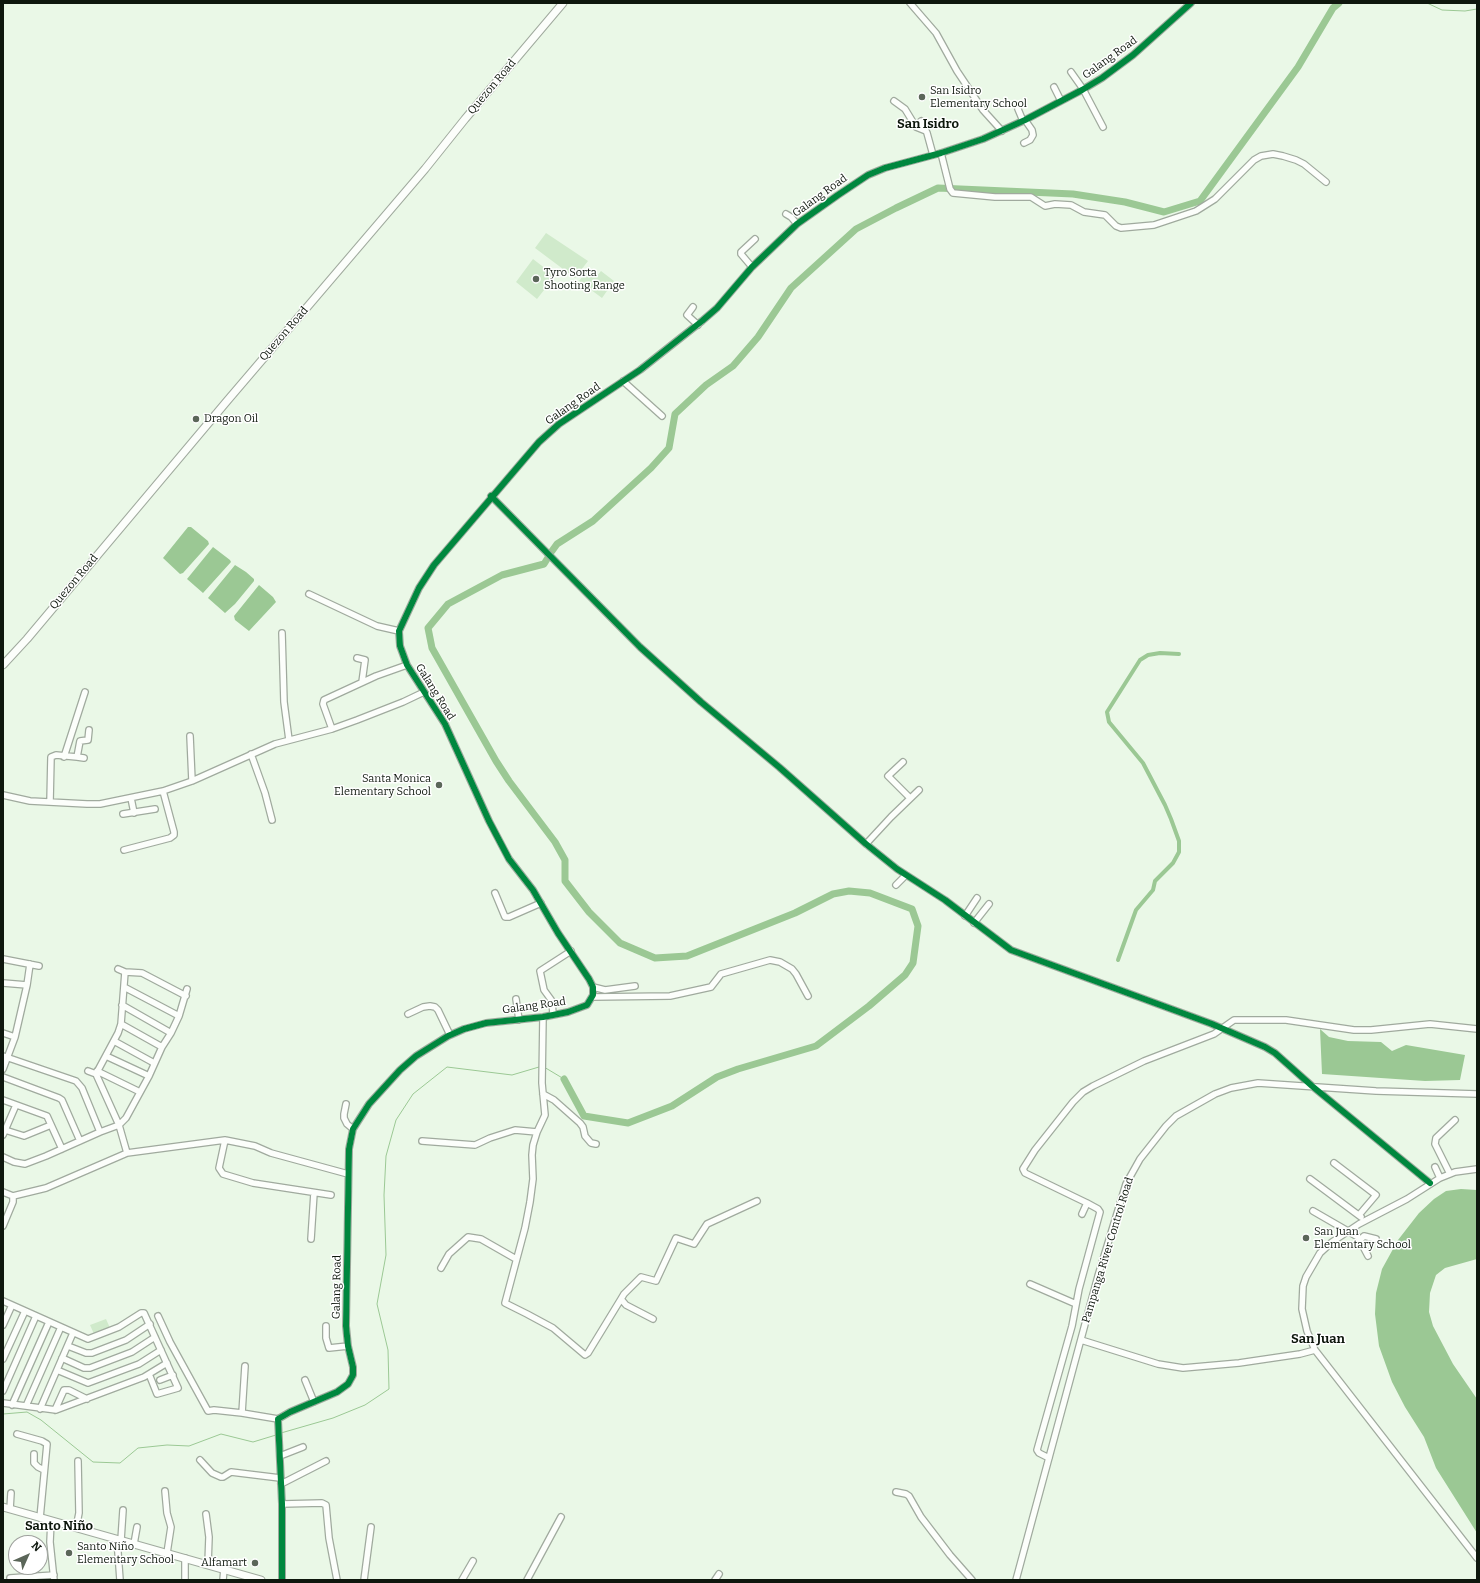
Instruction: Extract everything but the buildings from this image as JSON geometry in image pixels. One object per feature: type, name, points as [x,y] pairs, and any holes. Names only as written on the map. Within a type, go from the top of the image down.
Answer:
[{"type":"main road","name":"Quezon Road","points":[[3,665],[27,639],[425,169],[465,119],[563,3]]},
{"type":"main road","points":[[7,1508],[261,1580]]},
{"type":"street","points":[[910,3],[936,34],[957,71],[983,110],[1002,131]]},
{"type":"street","name":"Galang Road","points":[[278,1420],[290,1412],[337,1392],[352,1379],[353,1367],[348,1346],[346,1326],[348,1149],[353,1129],[369,1104],[400,1070],[420,1053],[450,1035],[464,1029],[486,1023],[543,1017],[568,1012],[587,1005],[593,997],[593,987],[589,979],[558,933],[541,903],[509,859],[489,821],[445,724],[407,665],[400,646],[399,631],[414,598],[434,565],[464,531],[491,496],[530,452],[559,424],[640,370],[698,325],[713,312],[752,267],[797,224],[868,175],[885,168],[941,153],[983,139],[1024,120],[1083,89],[1102,78],[1133,55],[1191,3]]},
{"type":"street","points":[[1071,72],[1083,89],[1103,127]]},
{"type":"street","points":[[1054,87],[1061,101]]},
{"type":"street","points":[[894,101],[905,110],[916,128],[926,131]]},
{"type":"street","points":[[1018,109],[1032,130],[1032,139],[1024,143]]},
{"type":"street","points":[[921,121],[926,131],[933,155]]},
{"type":"street","points":[[941,153],[950,189],[953,193],[1031,197],[1045,206],[1055,204],[1071,204],[1084,212],[1105,215],[1116,226],[1121,228],[1154,225],[1196,211],[1215,199],[1254,160],[1261,156],[1273,154],[1296,160],[1304,164],[1326,182]]},
{"type":"street","points":[[786,214],[791,216],[797,224]]},
{"type":"street","points":[[752,267],[741,252],[755,239]]},
{"type":"street","points":[[693,307],[687,315],[698,325]]},
{"type":"street","points":[[623,381],[662,416]]},
{"type":"street","points":[[491,496],[640,647],[701,702],[779,767],[866,844],[906,875],[945,900],[1011,950],[1099,981],[1223,1028],[1272,1051],[1312,1086],[1430,1183]]},
{"type":"street","points":[[309,594],[376,626],[399,631]]},
{"type":"street","points":[[282,633],[284,702],[289,740]]},
{"type":"street","points":[[357,658],[365,660],[362,682]]},
{"type":"street","points":[[332,729],[323,704],[324,700],[376,676],[407,665]]},
{"type":"street","points":[[64,757],[85,692]]},
{"type":"street","points":[[3,795],[50,802],[100,804],[163,791],[192,781],[251,754],[289,740],[332,729],[377,713],[424,692]]},
{"type":"street","points":[[50,802],[51,757],[56,755],[81,758],[80,741],[88,740],[89,730]]},
{"type":"street","points":[[190,736],[192,781]]},
{"type":"street","points":[[251,754],[265,793],[272,820]]},
{"type":"street","points":[[903,762],[888,776],[910,798]]},
{"type":"street","points":[[866,844],[890,817],[919,790]]},
{"type":"street","points":[[124,850],[170,838],[174,835],[163,791]]},
{"type":"street","points":[[131,798],[134,813]]},
{"type":"street","points":[[123,814],[155,809]]},
{"type":"street","points":[[896,885],[906,875]]},
{"type":"street","points":[[495,893],[505,917],[509,917],[541,903]]},
{"type":"street","points":[[965,916],[977,898]]},
{"type":"street","points":[[974,923],[989,904]]},
{"type":"street","points":[[554,1014],[552,1001],[544,990],[540,971],[571,951]]},
{"type":"street","points":[[3,959],[38,966]]},
{"type":"street","points":[[593,997],[677,995],[711,987],[720,974],[770,960],[780,962],[792,969],[808,996]]},
{"type":"street","points":[[3,1070],[5,1057],[15,1037],[27,985],[30,964]]},
{"type":"street","points":[[118,969],[125,972],[142,973],[186,996]]},
{"type":"street","points":[[96,1072],[106,1056],[121,1024],[125,972]]},
{"type":"street","points":[[4,985],[27,985]]},
{"type":"street","points":[[593,987],[603,990],[635,986]]},
{"type":"street","points":[[124,987],[179,1016]]},
{"type":"street","points":[[3,1157],[14,1162],[25,1164],[120,1125],[124,1121],[149,1076],[154,1063],[171,1033],[179,1016],[187,989]]},
{"type":"street","points":[[516,999],[519,1020]]},
{"type":"street","points":[[122,1005],[171,1033]]},
{"type":"street","points":[[408,1014],[423,1007],[435,1007],[438,1010],[450,1035]]},
{"type":"street","points":[[543,1017],[542,1072],[545,1115],[537,1132],[532,1150],[533,1179],[530,1202],[525,1228],[505,1303],[553,1328],[566,1337],[583,1354],[586,1355],[621,1299],[630,1288],[642,1277],[656,1281],[676,1238],[694,1244],[707,1224],[757,1201]]},
{"type":"street","points":[[1049,1458],[1039,1453],[1037,1450],[1072,1326],[1076,1304],[1100,1212],[1098,1209],[1087,1203],[1025,1173],[1022,1169],[1073,1102],[1088,1089],[1110,1077],[1177,1047],[1214,1034],[1234,1020],[1286,1020],[1354,1030],[1371,1030],[1430,1024],[1477,1029]]},
{"type":"street","points":[[121,1024],[162,1048]]},
{"type":"street","points":[[3,1033],[15,1037]]},
{"type":"street","points":[[114,1040],[154,1063]]},
{"type":"street","points":[[106,1056],[149,1076]]},
{"type":"street","points":[[5,1057],[76,1081],[82,1088],[100,1132]]},
{"type":"street","points":[[88,1071],[96,1072],[140,1092]]},
{"type":"street","points":[[96,1072],[120,1125],[127,1153]]},
{"type":"street","points":[[3,1077],[59,1098],[64,1103],[80,1141]]},
{"type":"street","name":"Pampanga River Control Road","points":[[1016,1580],[1098,1276],[1126,1184],[1140,1159],[1166,1126],[1174,1118],[1215,1094],[1238,1086],[1269,1082],[1432,1093],[1477,1094]]},
{"type":"street","points":[[543,1094],[554,1100],[580,1123],[583,1127],[585,1136],[590,1143],[596,1144]]},
{"type":"street","points":[[3,1100],[46,1115],[62,1149]]},
{"type":"street","points":[[346,1104],[344,1118],[347,1124],[353,1129]]},
{"type":"street","points":[[16,1105],[4,1133],[24,1136],[51,1125]]},
{"type":"street","points":[[1450,1174],[1435,1144],[1436,1138],[1455,1120]]},
{"type":"street","points":[[422,1141],[475,1145],[490,1138],[515,1130],[537,1132]]},
{"type":"street","points":[[225,1140],[219,1168],[223,1174],[252,1183],[331,1195]]},
{"type":"street","points":[[3,1192],[13,1196],[46,1188],[127,1153],[225,1140],[255,1146],[271,1153],[348,1174]]},
{"type":"street","points":[[1334,1163],[1376,1195],[1359,1215]]},
{"type":"street","points":[[1434,1167],[1440,1178]]},
{"type":"street","points":[[1477,1169],[1450,1174],[1430,1183],[1407,1199],[1348,1231],[1323,1250],[1308,1272],[1303,1286],[1302,1312],[1307,1331],[1315,1350],[1477,1558]]},
{"type":"street","points":[[1310,1179],[1365,1221]]},
{"type":"street","points":[[311,1239],[314,1193]]},
{"type":"street","points":[[3,1226],[13,1196]]},
{"type":"street","points":[[1082,1214],[1087,1203]]},
{"type":"street","points":[[1314,1212],[1348,1231],[1360,1240],[1368,1256]]},
{"type":"street","points":[[1360,1240],[1364,1236],[1376,1240]]},
{"type":"street","points":[[441,1268],[449,1254],[468,1237],[481,1238],[516,1259]]},
{"type":"street","points":[[1030,1284],[1076,1304]]},
{"type":"street","points":[[621,1299],[626,1305],[653,1319]]},
{"type":"street","points":[[3,1301],[85,1338],[91,1338],[122,1326],[143,1312],[146,1314],[178,1388],[157,1394],[149,1374]]},
{"type":"street","points":[[3,1325],[12,1305]]},
{"type":"street","points":[[3,1359],[25,1311]]},
{"type":"street","points":[[3,1391],[36,1316]]},
{"type":"street","points":[[158,1316],[170,1342],[208,1411],[214,1410],[242,1413],[278,1420],[282,1504],[282,1580]]},
{"type":"street","points":[[12,1405],[49,1322]]},
{"type":"street","points":[[68,1346],[86,1353],[92,1353],[126,1340],[150,1324]]},
{"type":"street","points":[[326,1326],[326,1338],[329,1348],[348,1346]]},
{"type":"street","points":[[26,1406],[61,1327]]},
{"type":"street","points":[[40,1409],[73,1333]]},
{"type":"street","points":[[62,1358],[84,1368],[90,1368],[132,1352],[156,1338]]},
{"type":"street","points":[[1081,1340],[1158,1364],[1183,1368],[1238,1363],[1300,1354],[1315,1350]]},
{"type":"street","points":[[57,1370],[88,1383],[139,1364],[161,1350]]},
{"type":"street","points":[[3,1403],[55,1410],[149,1374],[167,1363]]},
{"type":"street","points":[[242,1413],[245,1366]]},
{"type":"street","points":[[160,1380],[173,1375]]},
{"type":"street","points":[[305,1380],[314,1402]]},
{"type":"street","points":[[55,1410],[64,1390],[69,1390],[87,1399]]},
{"type":"street","points":[[17,1434],[46,1443],[40,1518]]},
{"type":"street","points":[[279,1453],[302,1447]]},
{"type":"street","points":[[34,1454],[34,1463],[44,1470]]},
{"type":"street","points":[[200,1460],[212,1473],[221,1477],[224,1477],[231,1472],[281,1481],[326,1462]]},
{"type":"street","points":[[76,1528],[80,1513],[78,1461]]},
{"type":"street","points":[[165,1491],[166,1508],[171,1527],[167,1553]]},
{"type":"street","points":[[896,1492],[910,1496],[921,1517],[950,1555],[972,1580]]},
{"type":"street","points":[[7,1508],[11,1493]]},
{"type":"street","points":[[282,1504],[322,1503],[326,1506],[329,1538],[337,1580]]},
{"type":"street","points":[[120,1580],[119,1540],[122,1510]]},
{"type":"street","points":[[206,1514],[209,1537],[208,1564]]},
{"type":"street","points":[[527,1580],[561,1517]]},
{"type":"street","points":[[10,1578],[54,1578],[50,1538],[51,1521]]},
{"type":"street","points":[[134,1544],[137,1527]]},
{"type":"street","points":[[364,1580],[371,1527]]},
{"type":"street","points":[[185,1558],[185,1580]]},
{"type":"street","points":[[462,1580],[473,1561]]},
{"type":"street","points":[[223,1580],[224,1569]]},
{"type":"street","points":[[715,1580],[719,1574]]},
{"type":"shaded area","points":[[546,233],[588,261],[575,278],[535,248]]},
{"type":"shaded area","name":"Tyro Sorta Shooting Range","points":[[533,259],[555,276],[537,299],[516,282]]},
{"type":"shaded area","points":[[587,271],[596,277],[601,271],[614,281],[602,298],[579,281]]},
{"type":"shaded area","points":[[188,527],[191,527],[208,541],[209,544],[183,573],[180,574],[163,558]]},
{"type":"shaded area","points":[[213,547],[231,562],[203,593],[187,579]]},
{"type":"shaded area","points":[[235,565],[246,572],[254,579],[254,581],[235,604],[225,613],[208,598]]},
{"type":"shaded area","points":[[259,585],[273,597],[276,602],[249,631],[235,620],[234,616]]},
{"type":"shaded area","points":[[1320,1029],[1329,1037],[1348,1041],[1381,1042],[1392,1051],[1406,1045],[1465,1055],[1460,1080],[1425,1081],[1322,1074]]},
{"type":"shaded area","points":[[1461,1189],[1477,1190],[1477,1259],[1445,1268],[1436,1275],[1430,1293],[1429,1312],[1433,1326],[1453,1364],[1477,1399],[1477,1533],[1436,1468],[1424,1437],[1405,1407],[1392,1382],[1379,1346],[1375,1314],[1376,1293],[1382,1269],[1398,1240],[1419,1213],[1434,1199],[1446,1191]]},
{"type":"shaded area","points":[[106,1319],[110,1328],[94,1334],[90,1325]]},
{"type":"waterway","points":[[552,551],[557,544],[593,521],[651,468],[669,448],[675,414],[706,385],[733,366],[758,337],[791,288],[856,229],[938,188],[1073,194],[1125,202],[1164,212],[1200,201],[1298,67],[1333,8],[1339,3]]},
{"type":"waterway","points":[[1427,3],[1442,10],[1465,11],[1477,9]]},
{"type":"waterway","points":[[549,556],[544,564],[502,575],[448,604],[428,628],[432,648],[496,761],[509,781],[555,842],[565,860],[565,881],[589,912],[620,943],[655,958],[687,956],[795,913],[833,894],[849,891],[870,893],[912,909],[918,926],[913,963],[905,975],[869,1006],[816,1046],[738,1069],[717,1077],[672,1106],[628,1123],[584,1116],[564,1079]]},
{"type":"waterway","points":[[1118,960],[1136,910],[1153,890],[1155,881],[1173,863],[1179,852],[1179,841],[1165,805],[1143,763],[1109,722],[1107,712],[1140,660],[1148,655],[1160,653],[1179,654]]},
{"type":"waterway","points":[[281,1433],[333,1418],[365,1405],[389,1389],[388,1350],[377,1304],[386,1255],[384,1195],[386,1156],[396,1120],[413,1094],[447,1067],[512,1075],[539,1067]]},
{"type":"waterway","points":[[544,1067],[564,1079]]},
{"type":"waterway","points":[[3,1414],[27,1412],[41,1420],[93,1462],[120,1463],[138,1448],[167,1445],[189,1446],[221,1434],[253,1442],[276,1435]]},
{"type":"cycle path","points":[[282,1580],[282,1504],[278,1419],[290,1412],[337,1392],[348,1384],[353,1375],[346,1326],[349,1149],[353,1129],[369,1104],[400,1070],[416,1056],[448,1036],[464,1029],[486,1023],[543,1017],[568,1012],[587,1005],[593,995],[593,987],[589,979],[558,933],[533,890],[509,859],[489,821],[445,724],[407,665],[400,646],[399,631],[419,588],[434,565],[539,442],[559,424],[640,370],[702,321],[717,308],[752,267],[797,224],[868,175],[885,168],[941,153],[983,139],[1025,120],[1082,90],[1102,78],[1133,55],[1191,3]]},
{"type":"cycle path","points":[[491,496],[640,647],[701,702],[897,869],[945,900],[1011,950],[1212,1024],[1265,1047],[1275,1053],[1312,1086],[1430,1183]]},
{"type":"place","name":"San Isidro Elementary School","points":[[922,97]]},
{"type":"place","name":"Tyro Sorta Shooting Range","points":[[536,279]]},
{"type":"place","name":"Dragon Oil","points":[[196,419]]},
{"type":"place","name":"Santa Monica Elementary School","points":[[439,785]]},
{"type":"place","name":"San Juan Elementary School","points":[[1306,1238]]},
{"type":"place","name":"Santo Niño Elementary School","points":[[69,1553]]},
{"type":"place","name":"Alfamart","points":[[255,1563]]},
{"type":"district","name":"San Isidro","points":[[928,124]]},
{"type":"district","name":"San Juan","points":[[1318,1339]]},
{"type":"district","name":"Santo Niño","points":[[59,1526]]}]
